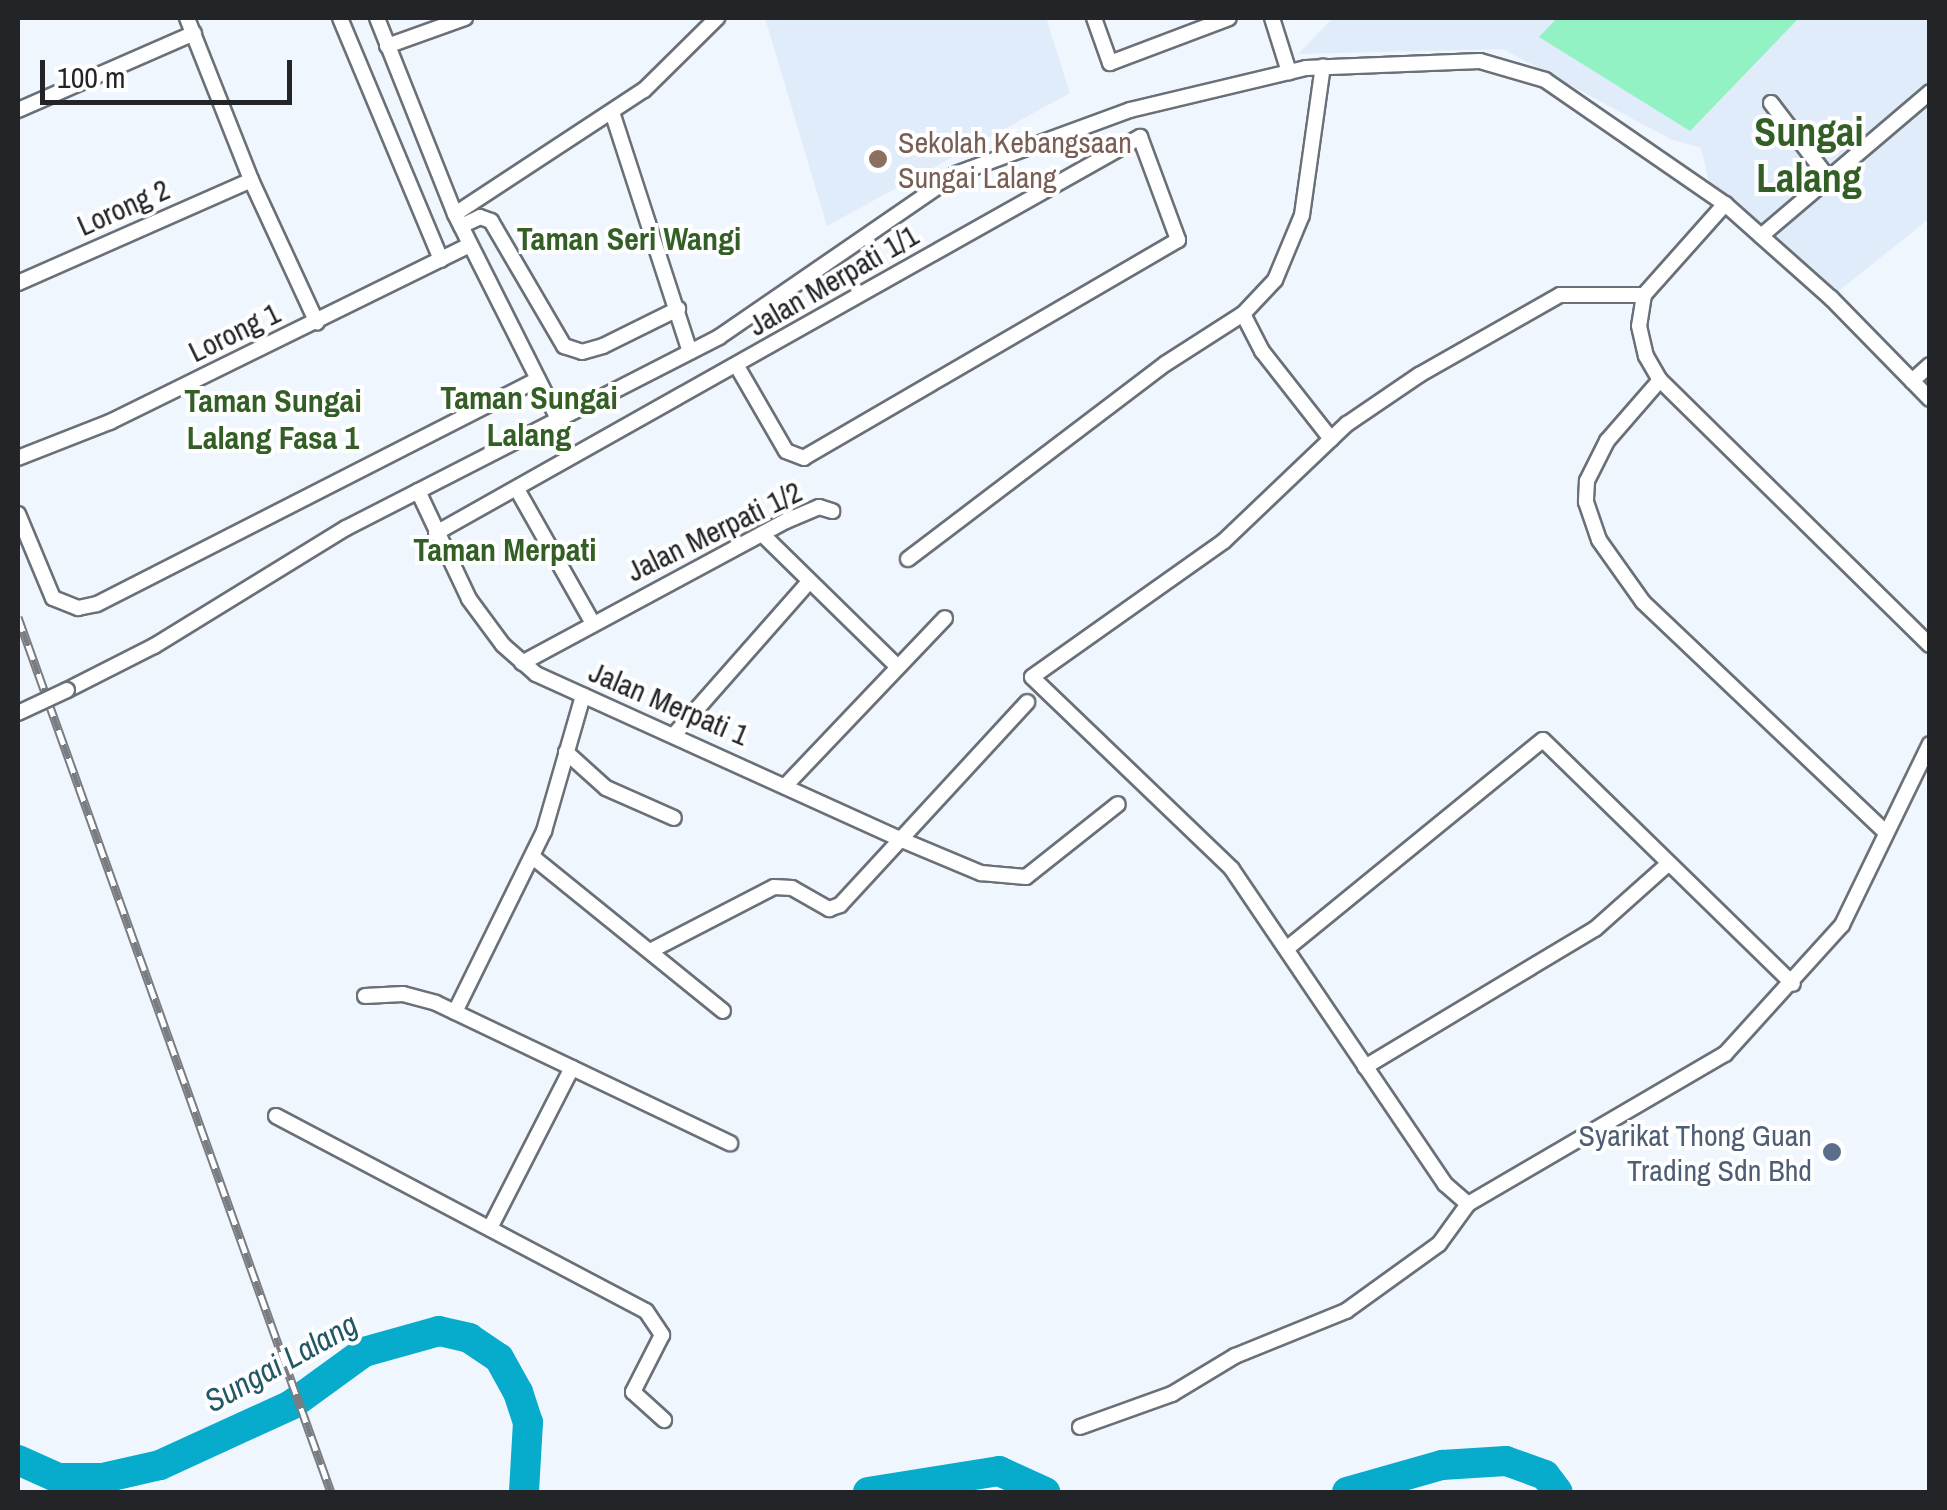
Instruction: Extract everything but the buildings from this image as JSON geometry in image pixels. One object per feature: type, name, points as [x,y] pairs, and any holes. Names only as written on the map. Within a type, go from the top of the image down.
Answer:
[{"type":"street","points":[[188,18],[251,180],[317,322]]},
{"type":"street","points":[[340,18],[441,260]]},
{"type":"street","points":[[377,18],[458,220],[558,420]]},
{"type":"street","points":[[387,46],[465,18]]},
{"type":"street","points":[[458,220],[677,62],[717,18]]},
{"type":"street","points":[[1094,18],[1110,62],[1230,18]]},
{"type":"street","points":[[1272,18],[1289,72]]},
{"type":"street","points":[[18,110],[194,33]]},
{"type":"street","points":[[18,713],[67,690],[418,491],[690,352],[956,174],[1130,110],[1323,66],[1480,61],[1524,70],[1588,106],[1725,204],[1828,294],[1930,399]]},
{"type":"street","points":[[908,558],[1166,364],[1243,314],[1275,280],[1296,240],[1323,66]]},
{"type":"street","points":[[1762,236],[1930,92]]},
{"type":"street","points":[[1770,103],[1829,179]]},
{"type":"street","points":[[737,366],[794,459],[1178,240],[1130,110]]},
{"type":"street","points":[[612,112],[690,352]]},
{"type":"street","name":"Jalan Merpati 1/1","points":[[436,534],[1140,137]]},
{"type":"street","name":"Lorong 2","points":[[18,283],[251,180]]},
{"type":"street","points":[[1725,204],[1644,295],[1640,340],[1660,380],[1930,645]]},
{"type":"street","points":[[458,220],[480,217],[491,221],[564,346],[582,352],[602,346],[678,309]]},
{"type":"street","name":"Lorong 1","points":[[18,458],[110,422],[470,245]]},
{"type":"street","points":[[1468,1204],[1445,1184],[1365,1067],[1290,946],[1201,834],[1032,677],[1224,541],[1332,438],[1419,376],[1560,295],[1644,295]]},
{"type":"street","points":[[1243,314],[1262,351],[1332,438]]},
{"type":"street","points":[[1912,380],[1930,364]]},
{"type":"street","points":[[18,514],[53,598],[78,608],[97,604],[537,380]]},
{"type":"street","points":[[1660,380],[1608,441],[1587,481],[1586,502],[1599,540],[1643,602],[1886,833]]},
{"type":"street","name":"Jalan Merpati 1","points":[[418,491],[469,599],[522,663],[583,696],[787,784],[902,840],[980,873],[1015,879],[1038,871],[1118,804]]},
{"type":"street","points":[[518,491],[592,622]]},
{"type":"street","name":"Jalan Merpati 1/2","points":[[522,663],[762,534],[828,509]]},
{"type":"street","points":[[762,534],[897,666]]},
{"type":"street","points":[[674,735],[809,582]]},
{"type":"street","points":[[787,784],[945,618]]},
{"type":"street","points":[[454,1012],[534,858],[583,696]]},
{"type":"street","points":[[654,949],[774,886],[792,888],[830,908],[840,905],[1027,702]]},
{"type":"street","points":[[1290,946],[1543,740],[1794,984]]},
{"type":"street","points":[[1080,1426],[1172,1394],[1235,1356],[1346,1311],[1439,1244],[1468,1204],[1725,1054],[1794,984],[1842,925],[1930,744]]},
{"type":"street","points":[[566,752],[606,788],[674,818]]},
{"type":"street","points":[[534,858],[654,949],[723,1011]]},
{"type":"street","points":[[1365,1067],[1595,929],[1669,863]]},
{"type":"street","points":[[366,996],[404,994],[454,1012],[730,1143]]},
{"type":"street","points":[[490,1228],[572,1068]]},
{"type":"street","points":[[276,1116],[633,1302],[658,1322],[659,1345],[634,1392],[664,1420]]},
{"type":"shaded area","name":"Sekolah Kebangsaan Sungai Lalang","points":[[765,18],[1046,18],[1070,93],[827,226]]},
{"type":"shaded area","points":[[1333,18],[1929,18],[1929,219],[1836,293],[1709,182],[1701,148],[1670,139],[1503,49],[1298,54]]},
{"type":"green space","points":[[1557,18],[1799,18],[1690,131],[1539,37]]},
{"type":"waterway","name":"Sungai Lalang","points":[[18,1460],[58,1478],[103,1478],[160,1465],[291,1405],[364,1352],[439,1331],[469,1338],[499,1358],[518,1392],[528,1422],[524,1492]]},
{"type":"waterway","name":"Sungai Lalang","points":[[1347,1492],[1442,1465],[1506,1461],[1545,1475],[1558,1492]]},
{"type":"waterway","name":"Sungai Lalang","points":[[868,1492],[999,1471],[1045,1492]]},
{"type":"railway","points":[[18,617],[331,1492]]},
{"type":"place","name":"Sekolah Kebangsaan Sungai Lalang","points":[[878,159]]},
{"type":"place","name":"Syarikat Thong Guan Trading Sdn Bhd","points":[[1832,1152]]},
{"type":"district","name":"Sungai Lalang","points":[[1809,155]]},
{"type":"district","name":"Taman Seri Wangi","points":[[629,239]]},
{"type":"district","name":"Taman Sungai Lalang","points":[[529,418]]},
{"type":"district","name":"Taman Sungai Lalang Fasa 1","points":[[273,420]]},
{"type":"district","name":"Taman Merpati","points":[[505,550]]}]
